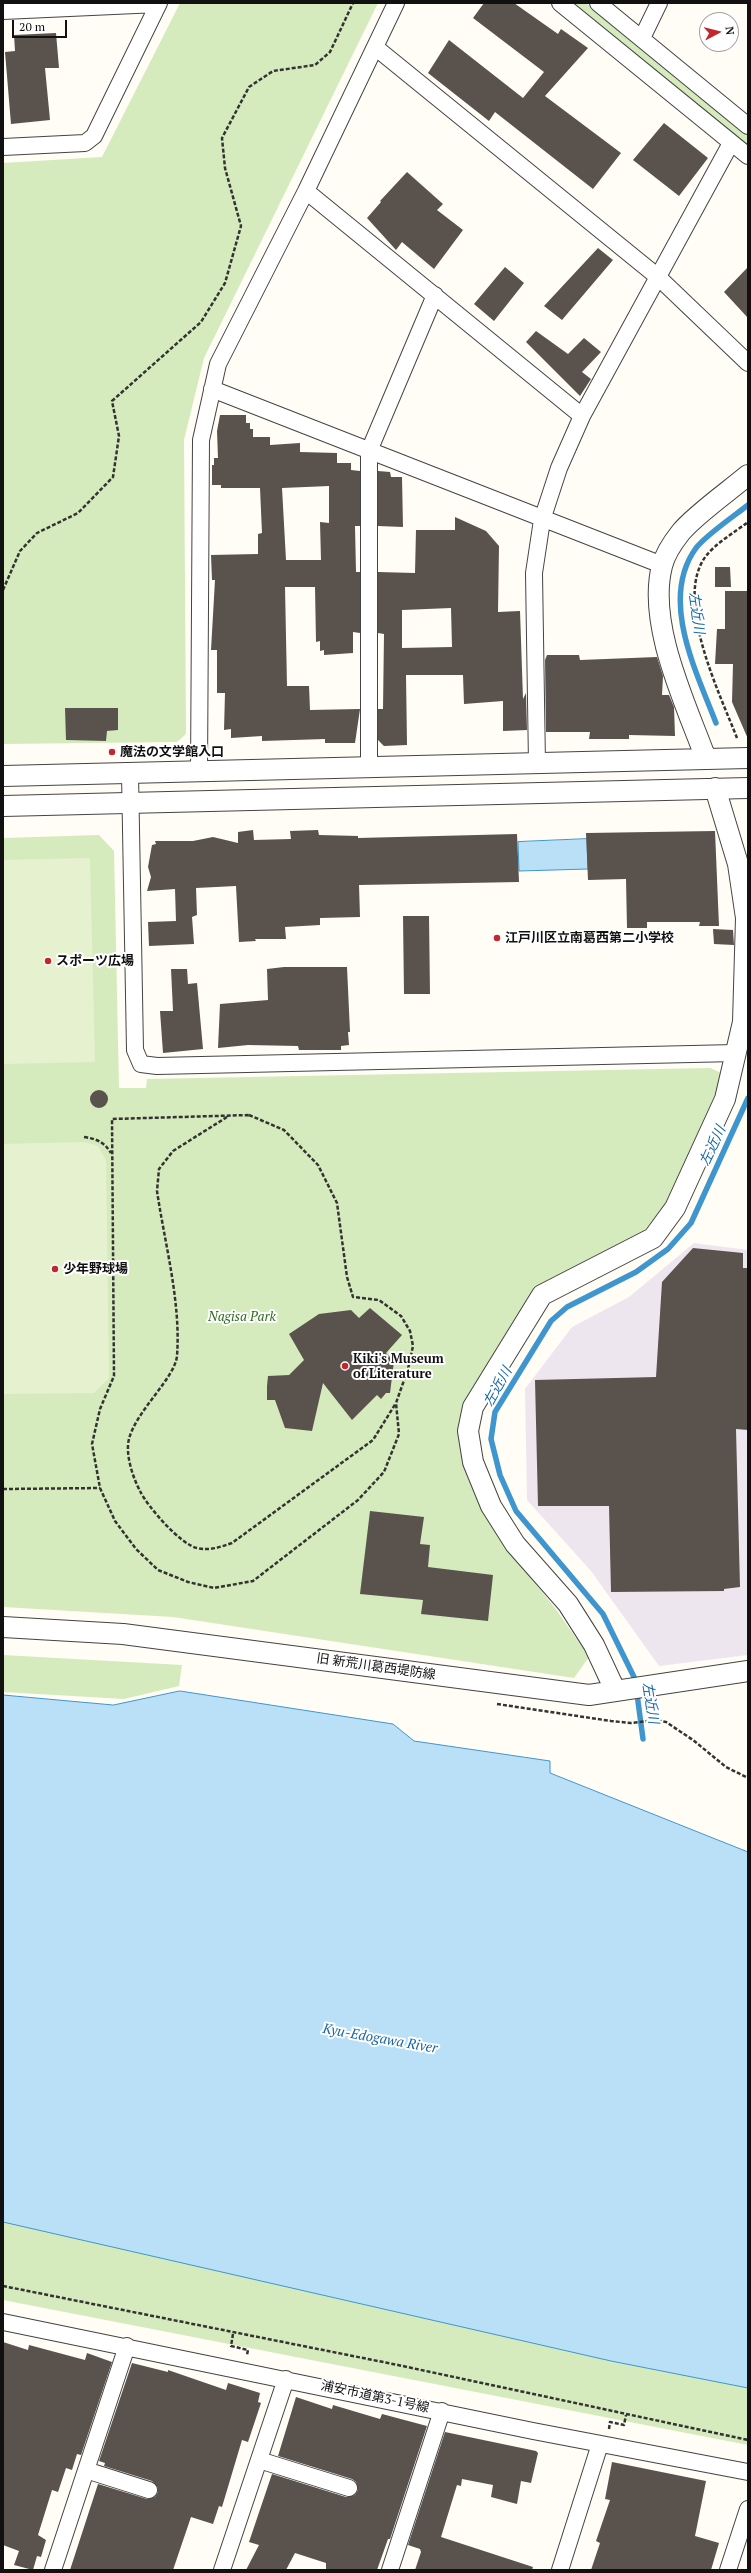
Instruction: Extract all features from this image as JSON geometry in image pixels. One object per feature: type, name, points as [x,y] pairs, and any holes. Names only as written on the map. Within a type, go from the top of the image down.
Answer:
[{"type":"street","points":[[3,10],[159,3],[94,136],[84,143],[3,147]]},
{"type":"street","points":[[199,772],[201,440],[218,364],[306,192],[396,3]]},
{"type":"street","points":[[560,3],[748,156]]},
{"type":"street","points":[[598,3],[748,126]]},
{"type":"street","points":[[642,38],[659,3]]},
{"type":"street","points":[[375,47],[658,277],[748,363]]},
{"type":"street","points":[[537,764],[534,573],[542,520],[559,468],[582,416],[732,143]]},
{"type":"street","points":[[306,192],[435,295],[582,416]]},
{"type":"street","points":[[369,766],[369,451],[435,295]]},
{"type":"street","points":[[212,389],[662,566]]},
{"type":"street","points":[[706,759],[670,657],[663,628],[659,588],[662,566],[670,547],[682,531],[748,475]]},
{"type":"street","points":[[3,776],[748,758]]},
{"type":"street","points":[[130,774],[134,1050],[141,1064],[157,1066],[736,1053]]},
{"type":"street","points":[[615,1690],[594,1645],[568,1604],[515,1544],[491,1506],[474,1462],[468,1431],[473,1407],[542,1295],[654,1238],[675,1208],[725,1099],[745,1022],[746,918],[738,864],[715,788]]},
{"type":"street","points":[[3,806],[748,788]]},
{"type":"street","name":"旧 新荒川葛西堤防線","points":[[3,1627],[138,1636],[589,1695],[748,1671]]},
{"type":"street","name":"浦安市道第3-1号線","points":[[3,2322],[127,2346],[600,2444],[748,2472]]},
{"type":"street","points":[[53,2570],[127,2346]]},
{"type":"street","points":[[222,2570],[286,2379]]},
{"type":"street","points":[[390,2570],[442,2411]]},
{"type":"street","points":[[560,2570],[600,2444]]},
{"type":"street","points":[[259,2460],[349,2488]]},
{"type":"street","points":[[86,2470],[149,2490]]},
{"type":"street","points":[[728,2570],[748,2509]]},
{"type":"path","points":[[3,590],[20,551],[37,532],[78,513],[113,477],[119,436],[112,401],[201,322],[225,283],[241,226],[225,168],[222,138],[249,87],[273,71],[315,64],[330,52],[353,3]]},
{"type":"path","points":[[737,738],[710,668],[697,619],[694,589],[699,568],[706,555],[748,522]]},
{"type":"path","points":[[228,1116],[173,1150],[159,1169],[156,1191],[178,1328],[177,1359],[166,1380],[134,1424],[128,1441],[132,1472],[141,1493],[178,1538],[195,1548],[214,1549],[232,1543],[373,1440],[396,1403],[408,1369],[413,1346],[410,1331],[401,1316],[379,1300],[354,1297],[347,1277],[337,1202],[318,1165],[284,1130],[249,1115],[112,1119],[114,1376],[100,1409],[92,1444],[100,1488],[115,1521],[136,1549],[158,1570],[188,1582],[214,1588],[253,1581],[358,1500],[384,1472],[399,1434],[396,1403]]},
{"type":"path","points":[[84,1137],[95,1139],[105,1144],[112,1154]]},
{"type":"path","points":[[3,1489],[100,1488]]},
{"type":"path","points":[[489,1703],[611,1721],[631,1723],[656,1720],[666,1722],[726,1767],[748,1778]]},
{"type":"path","points":[[3,2286],[233,2334],[398,2365],[748,2440]]},
{"type":"path","points":[[233,2334],[231,2346],[248,2350]]},
{"type":"shaded area","points":[[694,1243],[748,1250],[748,1655],[659,1666],[591,1571],[527,1500],[525,1389],[572,1327],[629,1297]]},
{"type":"green space","points":[[180,3],[378,3],[204,358],[184,440],[186,734],[177,742],[3,744],[3,163],[102,157]]},
{"type":"green space","points":[[572,3],[586,3],[748,133],[748,146]]},
{"type":"green space","name":"Nagisa Park","points":[[99,835],[114,851],[119,1088],[146,1088],[147,1079],[710,1068],[724,1074],[667,1202],[643,1232],[536,1289],[466,1403],[508,1550],[555,1608],[589,1657],[574,1678],[173,1617],[3,1607],[3,838]]},
{"type":"green space","name":"スポーツ広場","points":[[90,858],[95,1062],[3,1064],[3,860]]},
{"type":"green space","name":"少年野球場","points":[[85,1142],[98,1146],[106,1160],[109,1378],[94,1393],[3,1394],[3,1144]]},
{"type":"green space","points":[[3,1655],[182,1665],[179,1686],[124,1699],[3,1692]]},
{"type":"green space","points":[[3,2216],[748,2372],[748,2445],[3,2300]]},
{"type":"water","points":[[587,839],[588,869],[519,871],[518,842]]},
{"type":"water","name":"Kyu-Edogawa River","points":[[180,1691],[393,1724],[414,1741],[550,1761],[550,1773],[748,1852],[748,2388],[611,2361],[3,2222],[3,1695],[113,1705]]},
{"type":"building","points":[[484,3],[514,3],[558,34],[561,29],[588,48],[545,96],[621,153],[593,189],[495,112],[489,121],[428,73],[449,40],[523,98],[544,72],[473,18]]},
{"type":"building","points":[[56,33],[59,68],[45,68],[50,120],[11,124],[5,52],[15,51],[14,35]]},
{"type":"building","points":[[664,123],[708,158],[679,196],[633,160]]},
{"type":"building","points":[[407,172],[443,204],[437,210],[463,230],[434,269],[402,242],[396,250],[367,218],[381,202],[380,201]]},
{"type":"building","points":[[598,248],[613,260],[562,320],[544,306]]},
{"type":"building","points":[[505,267],[524,283],[494,321],[474,304]]},
{"type":"building","points":[[748,267],[748,318],[724,292]]},
{"type":"building","points":[[536,331],[568,354],[584,338],[601,352],[582,372],[591,379],[580,396],[526,342]]},
{"type":"building","points":[[220,415],[246,415],[246,423],[250,423],[250,429],[253,429],[253,437],[270,437],[270,445],[300,443],[300,452],[337,453],[337,463],[351,463],[351,470],[360,471],[360,526],[355,526],[356,572],[360,572],[360,633],[353,632],[353,653],[324,655],[324,650],[320,651],[320,641],[316,642],[315,587],[285,587],[287,686],[309,686],[310,710],[360,709],[355,743],[325,743],[325,739],[262,741],[262,736],[231,738],[231,729],[224,730],[225,693],[217,693],[217,650],[211,650],[215,580],[212,580],[211,555],[258,554],[258,534],[262,533],[260,488],[221,488],[221,485],[212,485],[212,465],[214,465],[214,458],[218,458],[217,431]],"holes":[[[329,486],[329,523],[320,522],[321,560],[286,560],[282,488]]]},
{"type":"building","points":[[378,471],[390,472],[391,477],[402,477],[403,527],[378,526]]},
{"type":"building","points":[[455,517],[486,531],[499,546],[498,612],[520,611],[523,699],[526,693],[527,730],[503,731],[503,701],[464,704],[463,675],[406,675],[407,745],[384,746],[378,740],[378,709],[383,709],[384,634],[378,633],[378,572],[415,573],[416,530],[455,530]],"holes":[[[451,608],[452,647],[402,648],[402,610]]]},
{"type":"building","points":[[715,567],[730,567],[731,587],[715,587]]},
{"type":"building","points":[[725,591],[748,591],[748,739],[732,702],[733,664],[715,664],[717,629],[725,629]]},
{"type":"building","points":[[547,655],[579,655],[580,660],[657,657],[663,676],[662,695],[669,695],[674,707],[675,736],[629,735],[629,739],[589,739],[590,732],[546,732],[545,660]]},
{"type":"building","points":[[65,708],[118,708],[118,730],[107,731],[106,741],[66,740]]},
{"type":"building","points":[[253,830],[254,840],[291,839],[290,831],[318,830],[319,835],[358,836],[358,838],[517,834],[519,882],[359,885],[360,917],[320,918],[320,925],[285,927],[286,939],[255,939],[256,941],[239,942],[236,886],[196,888],[197,915],[192,917],[194,944],[149,946],[148,922],[176,921],[175,889],[147,891],[151,877],[148,867],[152,845],[156,844],[155,841],[193,841],[213,837],[238,843],[238,832]]},
{"type":"building","points":[[715,831],[719,926],[699,926],[700,922],[647,922],[647,928],[627,928],[626,879],[588,880],[586,833]]},
{"type":"building","points":[[403,916],[429,916],[430,994],[404,994]]},
{"type":"building","points":[[713,929],[733,930],[734,945],[714,944]]},
{"type":"building","points":[[284,967],[347,967],[350,1032],[348,1032],[349,1045],[341,1046],[341,1050],[299,1050],[298,1046],[248,1045],[218,1048],[220,1004],[268,1000],[267,969]]},
{"type":"building","points":[[171,969],[187,969],[188,984],[197,983],[203,1049],[163,1053],[160,1011],[173,1011]]},
{"type":"building","points":[[99,1090],[105,1093],[108,1099],[105,1105],[99,1108],[93,1105],[90,1099],[93,1093]]},
{"type":"building","points":[[693,1248],[743,1253],[743,1268],[748,1268],[748,1430],[736,1429],[740,1587],[724,1589],[724,1591],[611,1592],[609,1506],[538,1506],[535,1380],[656,1377],[662,1282]]},
{"type":"building","name":"Kiki's Museum of Literature","points":[[370,1308],[402,1335],[386,1353],[394,1361],[390,1393],[386,1393],[381,1399],[377,1395],[352,1420],[323,1383],[312,1431],[285,1428],[275,1400],[267,1400],[267,1386],[268,1376],[289,1375],[304,1360],[289,1334],[319,1314],[351,1310],[359,1318]]},
{"type":"building","points":[[370,1511],[424,1517],[420,1544],[430,1545],[428,1567],[493,1575],[488,1621],[421,1614],[423,1600],[360,1594]]},
{"type":"building","points":[[3,2342],[28,2350],[29,2345],[85,2360],[87,2353],[112,2362],[81,2455],[77,2454],[72,2470],[66,2468],[58,2492],[52,2490],[38,2535],[46,2540],[41,2557],[37,2556],[33,2570],[14,2565],[19,2551],[3,2545]]},
{"type":"building","points":[[132,2363],[168,2372],[168,2370],[226,2390],[228,2383],[260,2393],[258,2402],[261,2403],[248,2442],[242,2440],[222,2507],[219,2506],[213,2524],[191,2517],[173,2570],[70,2570],[98,2484],[147,2499],[155,2497],[158,2492],[158,2488],[152,2481],[104,2466],[105,2463],[99,2461]]},
{"type":"building","points":[[296,2397],[332,2409],[333,2405],[380,2419],[382,2414],[427,2426],[390,2539],[388,2539],[377,2570],[326,2570],[326,2563],[295,2553],[286,2570],[246,2570],[259,2545],[249,2542],[272,2474],[346,2497],[355,2495],[358,2490],[356,2482],[352,2479],[278,2456]]},
{"type":"building","points":[[445,2432],[536,2451],[538,2453],[531,2483],[521,2481],[517,2504],[491,2497],[493,2485],[462,2479],[461,2486],[457,2485],[441,2537],[533,2567],[532,2570],[415,2570],[421,2552],[420,2549],[408,2545]]},
{"type":"building","points":[[612,2462],[706,2481],[695,2536],[719,2543],[711,2570],[591,2570],[600,2543],[596,2541],[610,2500],[605,2499]]},
{"type":"waterway","name":"左近川","points":[[716,723],[691,658],[681,612],[681,590],[685,568],[696,548],[713,532],[748,505]]},
{"type":"waterway","name":"左近川","points":[[643,1739],[635,1679],[603,1614],[516,1511],[500,1475],[491,1439],[495,1412],[551,1321],[567,1307],[636,1272],[668,1249],[691,1223],[748,1098]]},
{"type":"place","name":"魔法の文学館入口","points":[[112,752]]},
{"type":"place","name":"江戸川区立南葛西第二小学校","points":[[497,938]]},
{"type":"place","name":"スポーツ広場","points":[[48,961]]},
{"type":"place","name":"少年野球場","points":[[55,1269]]},
{"type":"place","name":"Kiki's Museum of Literature","points":[[345,1366]]}]
